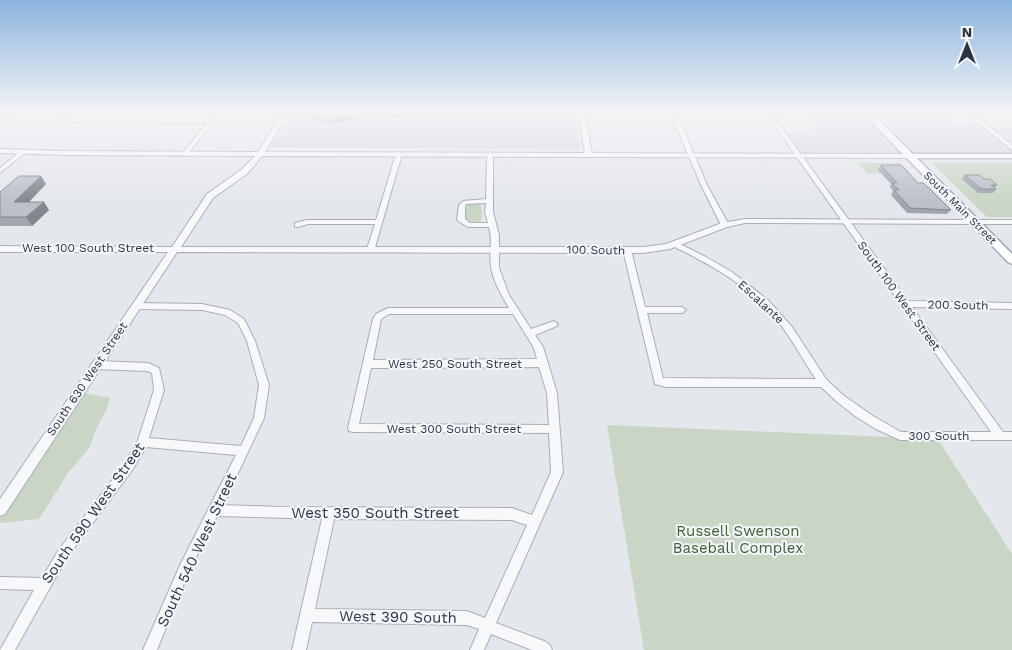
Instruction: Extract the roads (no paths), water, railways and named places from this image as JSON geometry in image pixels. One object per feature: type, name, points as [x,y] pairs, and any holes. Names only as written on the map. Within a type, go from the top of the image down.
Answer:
[{"type":"main road","name":"South Main Street","points":[[896,142],[1012,260]]},
{"type":"main road","points":[[909,156],[1012,156]]},
{"type":"street","points":[[185,154],[194,142]]},
{"type":"street","name":"South 630 West Street","points":[[0,510],[210,196],[221,186],[245,171],[266,142]]},
{"type":"street","points":[[587,142],[589,155]]},
{"type":"street","points":[[687,142],[725,225]]},
{"type":"street","name":"South 100 West Street","points":[[788,142],[1000,436]]},
{"type":"street","points":[[0,151],[185,154],[909,156]]},
{"type":"street","points":[[0,171],[24,151]]},
{"type":"street","points":[[371,249],[398,154]]},
{"type":"street","points":[[477,650],[557,472],[556,429],[552,393],[538,347],[497,278],[494,250],[495,235],[489,212],[490,154]]},
{"type":"street","points":[[490,200],[465,202],[462,205],[461,220],[468,225],[493,225]]},
{"type":"street","name":"100 South","points":[[175,248],[627,250],[658,249],[725,225],[756,220],[1012,222]]},
{"type":"street","points":[[298,225],[307,222],[379,222]]},
{"type":"street","name":"Escalante","points":[[676,244],[735,277],[760,297],[785,323],[824,382]]},
{"type":"street","name":"West 100 South Street","points":[[0,249],[175,248]]},
{"type":"street","points":[[627,250],[658,381],[666,384],[675,382],[824,382]]},
{"type":"street","name":"200 South","points":[[905,304],[1012,306]]},
{"type":"street","name":"South 540 West Street","points":[[136,306],[202,307],[227,312],[241,321],[251,341],[264,385],[258,418],[244,451],[185,567],[150,650]]},
{"type":"street","points":[[642,310],[682,310]]},
{"type":"street","points":[[368,364],[377,319],[383,312],[515,311]]},
{"type":"street","points":[[529,334],[554,324]]},
{"type":"street","name":"West 250 South Street","points":[[368,364],[542,363]]},
{"type":"street","name":"West 300 South Street","points":[[368,364],[353,428],[556,429]]},
{"type":"street","name":"South 590 West Street","points":[[8,650],[62,554],[129,466],[144,442],[159,390],[156,371],[148,367],[96,365]]},
{"type":"street","name":"300 South","points":[[824,382],[836,395],[869,419],[900,436],[1012,436]]},
{"type":"street","points":[[144,442],[244,451]]},
{"type":"street","name":"West 350 South Street","points":[[214,510],[512,514],[534,522]]},
{"type":"street","points":[[299,650],[329,513]]},
{"type":"street","points":[[0,583],[44,584]]},
{"type":"street","name":"West 390 South","points":[[306,615],[467,618],[545,650]]},
{"type":"park label","name":"Russell Swenson Baseball Complex","points":[[738,540]]}]
